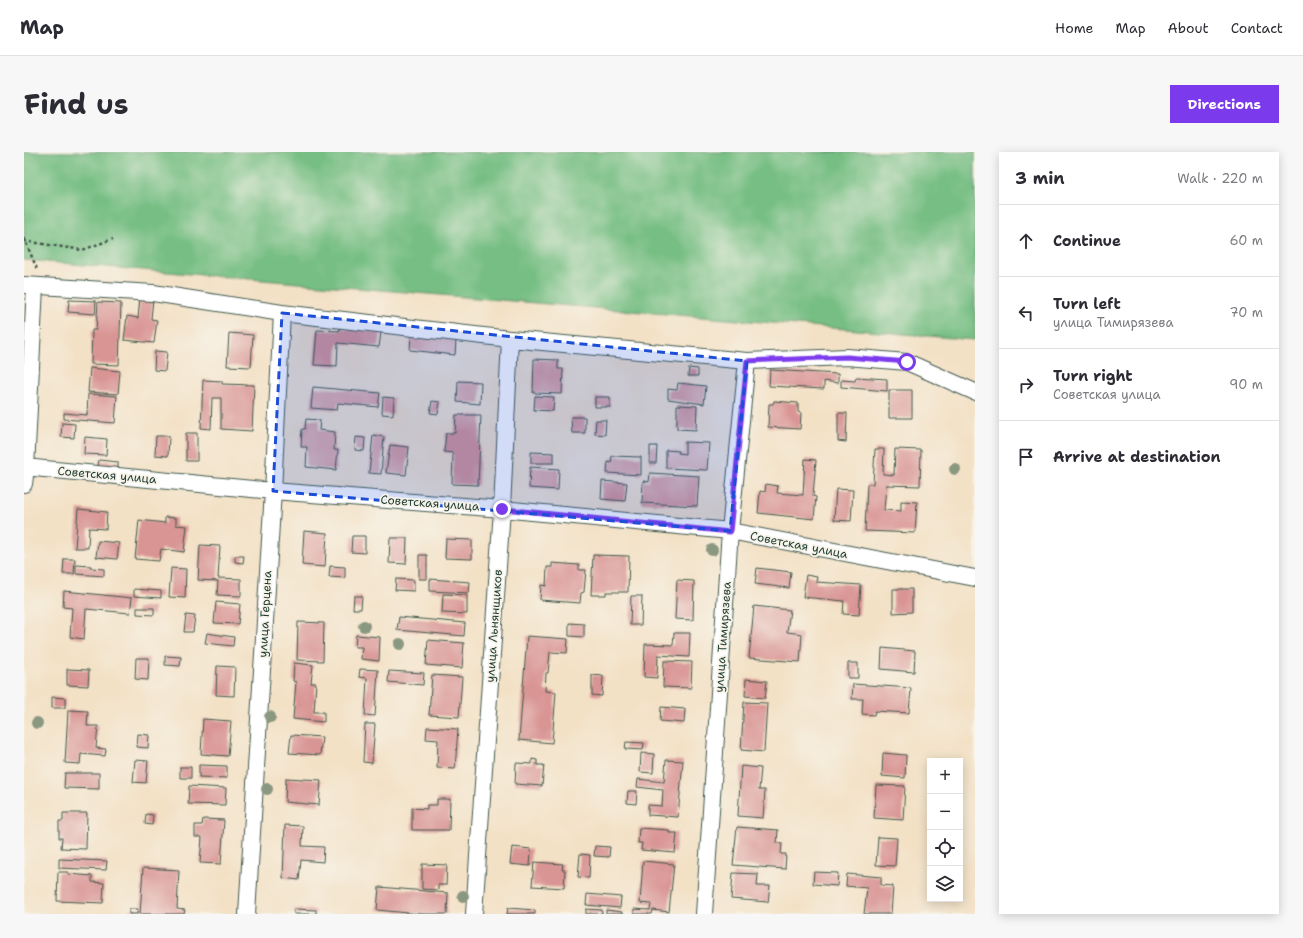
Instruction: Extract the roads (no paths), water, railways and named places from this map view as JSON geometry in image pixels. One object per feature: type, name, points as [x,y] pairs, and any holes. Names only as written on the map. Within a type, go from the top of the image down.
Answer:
[{"type":"street","points":[[24,484],[34,286],[153,293],[282,313],[510,338],[747,361],[847,357],[907,362],[975,392]]},
{"type":"street","name":"улица Герцена","points":[[247,914],[273,491],[282,313]]},
{"type":"street","name":"улица Льнянщиков","points":[[474,914],[502,509],[510,338]]},
{"type":"street","name":"улица Тимирязева","points":[[704,914],[730,532],[747,361]]},
{"type":"street","name":"Советская улица","points":[[25,467],[273,491],[502,509],[730,532],[975,578]]}]
